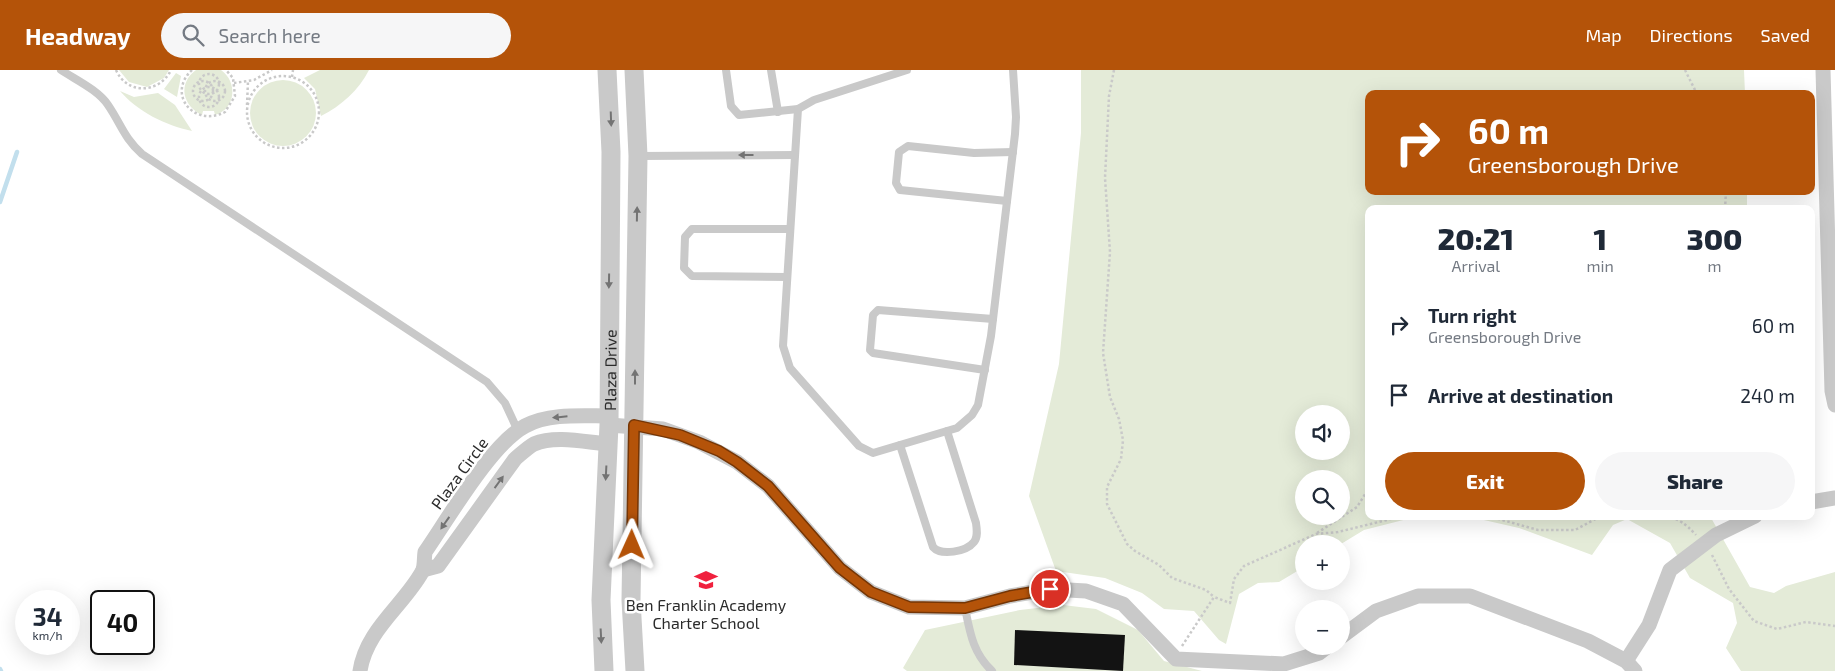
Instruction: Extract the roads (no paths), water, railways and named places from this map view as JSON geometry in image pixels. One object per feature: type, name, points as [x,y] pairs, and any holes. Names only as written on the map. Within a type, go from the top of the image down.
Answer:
[{"type":"street","name":"Plaza Drive","points":[[604,671],[601,600],[608,444],[612,152],[607,70]]},
{"type":"street","name":"Plaza Drive","points":[[634,70],[638,156],[631,600],[635,671]]},
{"type":"street","points":[[1823,70],[1831,165],[1832,391],[1835,405]]},
{"type":"street","name":"Plaza Circle","points":[[360,671],[361,660],[372,637],[424,570],[425,552],[504,441],[525,426],[550,418],[608,420],[634,425],[680,435],[719,451],[737,462],[768,486],[840,568],[871,592],[909,607],[965,608],[1010,596],[1050,589],[1086,591],[1123,604],[1176,659],[1286,667]]},
{"type":"street","name":"Plaza Circle","points":[[424,570],[438,566],[515,459],[528,448],[534,444],[559,440],[608,444]]},
{"type":"street","points":[[1815,501],[1835,498]]},
{"type":"street","points":[[1350,630],[1376,611],[1418,596],[1470,596],[1588,641],[1631,666],[1670,570],[1703,543],[1747,520]]},
{"type":"street","points":[[1286,667],[1314,655]]},
{"type":"lane","points":[[61,70],[100,96],[108,105],[128,142],[142,154],[486,382],[505,403],[518,431]]},
{"type":"lane","points":[[726,70],[731,106],[735,112],[744,116],[798,109],[814,100],[906,70]]},
{"type":"lane","points":[[771,70],[778,112]]},
{"type":"lane","points":[[798,109],[783,346],[790,368],[858,446],[873,453],[957,428],[972,415],[978,405],[993,319],[1013,152],[1016,117],[1013,70]]},
{"type":"lane","points":[[1007,201],[900,190],[896,183],[899,152],[908,146],[974,152],[1013,152]]},
{"type":"lane","points":[[638,156],[795,155]]},
{"type":"lane","points":[[787,277],[692,276],[684,268],[685,237],[692,229],[790,229]]},
{"type":"lane","points":[[985,370],[873,353],[870,350],[873,315],[878,310],[993,319]]},
{"type":"lane","points":[[900,445],[934,547],[936,550],[946,553],[970,546],[976,538],[976,523],[948,431]]},
{"type":"lane","points":[[965,608],[973,646],[982,662],[992,671]]},
{"type":"waterway","points":[[0,202],[17,152]]},
{"type":"place","name":"Ben Franklin Academy Charter School","points":[[706,580]]}]
